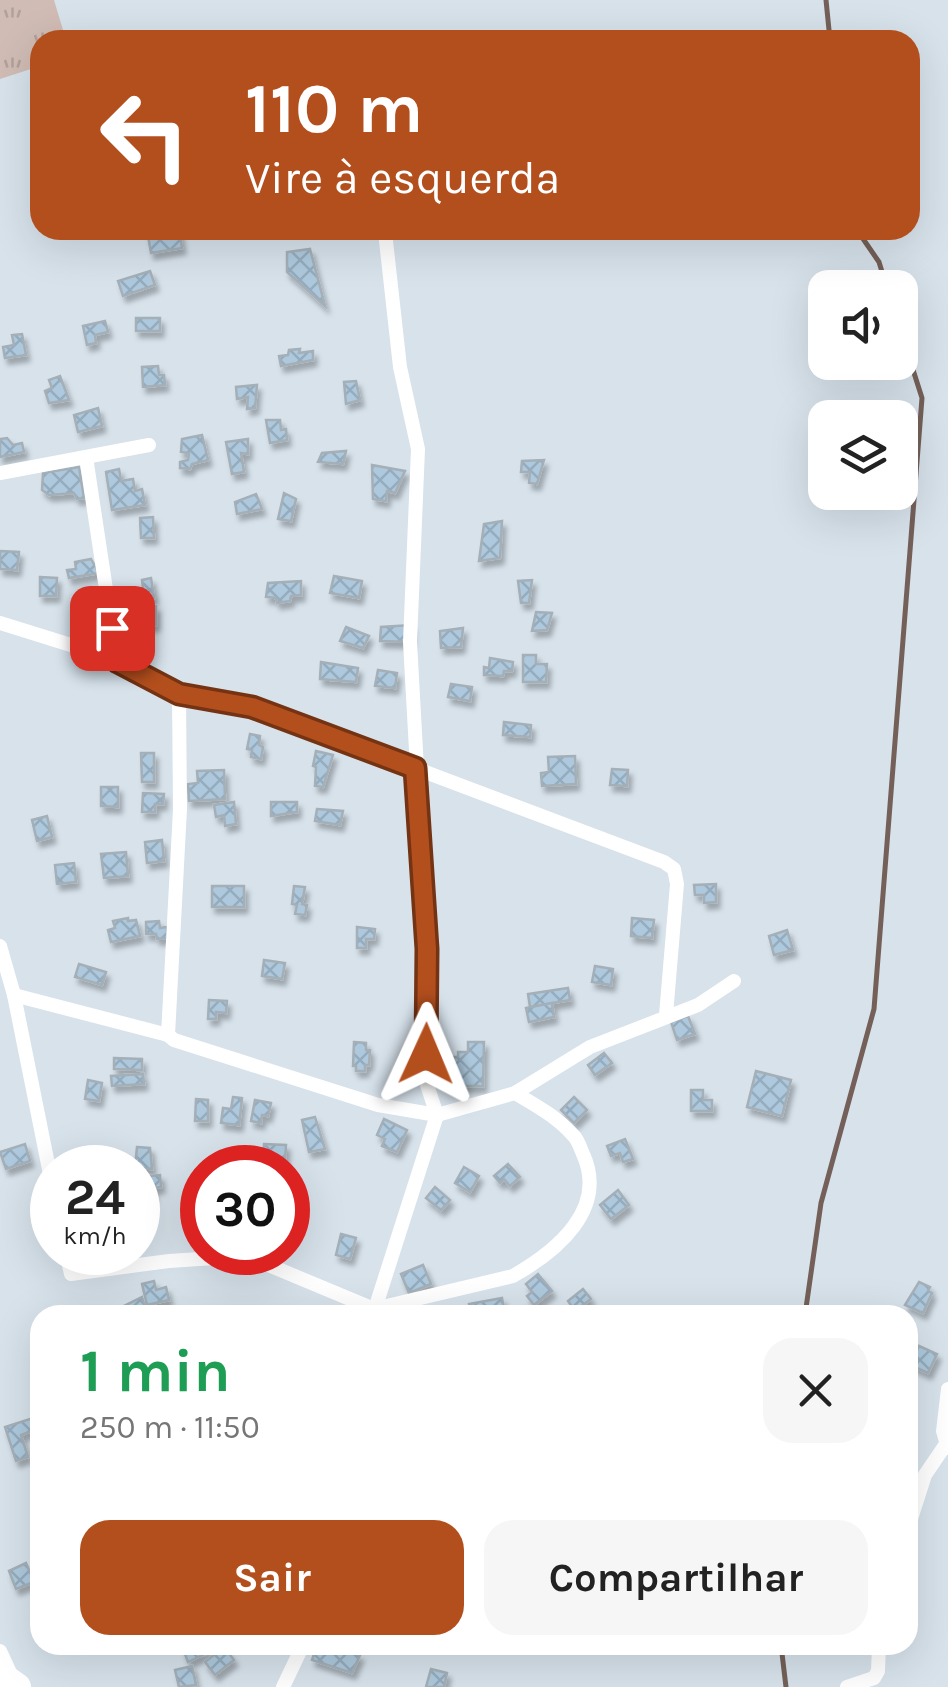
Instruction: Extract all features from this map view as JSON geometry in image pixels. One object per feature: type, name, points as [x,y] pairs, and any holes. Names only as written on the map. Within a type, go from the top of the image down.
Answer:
[{"type":"highway","points":[[0,1675],[17,1687]]},
{"type":"street","points":[[376,1305],[436,1115],[428,1085],[427,949],[410,642],[418,449],[400,367],[386,241]]},
{"type":"street","points":[[0,473],[149,445]]},
{"type":"street","points":[[86,457],[118,662]]},
{"type":"street","points":[[0,623],[93,651],[179,694],[252,707],[664,862],[674,869],[676,884],[666,1015]]},
{"type":"street","points":[[168,1036],[180,810],[179,694]]},
{"type":"street","points":[[0,946],[44,1145]]},
{"type":"street","points":[[14,996],[168,1036],[378,1105],[436,1115],[515,1093],[590,1047],[698,1005],[734,981]]},
{"type":"street","points":[[401,1305],[513,1276],[533,1265],[570,1232],[590,1202],[589,1167],[576,1136],[549,1113],[515,1093]]},
{"type":"street","points":[[160,1262],[230,1257],[254,1260],[358,1305]]},
{"type":"street","points":[[918,1497],[925,1475],[947,1446],[943,1431],[948,1390]]},
{"type":"street","points":[[0,1651],[17,1687]]},
{"type":"street","points":[[283,1687],[298,1655]]},
{"type":"street","points":[[848,1687],[874,1678],[879,1655]]},
{"type":"green space","points":[[0,0],[54,0],[63,30],[30,30],[30,69],[0,79]]},
{"type":"building","points":[[149,240],[181,240],[182,248],[151,253]]},
{"type":"building","points":[[310,249],[325,306],[287,272],[287,252]]},
{"type":"building","points":[[150,271],[155,285],[123,296],[118,281]]},
{"type":"building","points":[[136,318],[160,318],[160,331],[136,331]]},
{"type":"building","points":[[105,321],[108,332],[95,335],[96,343],[87,345],[83,326]]},
{"type":"building","points":[[22,334],[26,355],[5,358],[3,347],[14,345],[12,335]]},
{"type":"building","points":[[300,349],[299,353],[313,351],[313,360],[281,366],[279,356]]},
{"type":"building","points":[[158,366],[165,385],[143,387],[142,367]]},
{"type":"building","points":[[60,376],[69,400],[49,403],[45,391],[52,388],[49,380]]},
{"type":"building","points":[[356,381],[360,400],[346,404],[344,382]]},
{"type":"building","points":[[257,385],[255,408],[247,409],[248,397],[237,399],[236,387]]},
{"type":"building","points":[[98,408],[102,426],[78,432],[74,415]]},
{"type":"building","points":[[266,420],[280,420],[287,440],[270,443]]},
{"type":"building","points":[[202,435],[208,460],[192,464],[190,469],[180,468],[180,462],[188,460],[189,453],[181,452],[182,439]]},
{"type":"building","points":[[7,438],[13,445],[22,443],[24,452],[0,457],[0,439]]},
{"type":"building","points":[[248,439],[248,454],[241,453],[244,472],[232,474],[226,442]]},
{"type":"building","points":[[346,451],[343,464],[318,462],[322,453]]},
{"type":"building","points":[[544,460],[537,484],[529,483],[530,472],[521,472],[522,461]]},
{"type":"building","points":[[372,465],[405,471],[395,493],[387,491],[386,501],[373,499]]},
{"type":"building","points":[[79,467],[84,498],[77,499],[74,493],[49,495],[42,490],[43,473]]},
{"type":"building","points":[[119,469],[121,481],[133,479],[135,491],[142,489],[145,505],[112,510],[106,472]]},
{"type":"building","points":[[284,493],[296,499],[291,521],[278,519]]},
{"type":"building","points":[[256,494],[262,509],[237,514],[235,502]]},
{"type":"building","points":[[153,517],[154,538],[141,538],[140,518]]},
{"type":"building","points":[[502,521],[500,558],[479,561],[484,524]]},
{"type":"building","points":[[0,551],[19,552],[17,570],[0,569]]},
{"type":"building","points":[[91,559],[99,573],[69,578],[67,570],[76,569],[75,562]]},
{"type":"building","points":[[334,576],[362,581],[359,598],[330,593]]},
{"type":"building","points":[[40,577],[57,578],[56,596],[40,596]]},
{"type":"building","points":[[151,578],[154,598],[138,601],[136,589],[143,588],[142,580]]},
{"type":"building","points":[[532,580],[529,603],[521,603],[518,581]]},
{"type":"building","points":[[301,581],[301,595],[291,596],[290,601],[277,603],[276,598],[266,597],[268,583]]},
{"type":"building","points":[[77,599],[97,600],[98,615],[79,616]]},
{"type":"building","points":[[156,606],[156,625],[128,626],[128,607]]},
{"type":"building","points":[[536,612],[552,613],[547,630],[532,631]]},
{"type":"building","points":[[411,625],[410,642],[380,641],[381,627]]},
{"type":"building","points":[[346,627],[369,636],[363,648],[340,641]]},
{"type":"building","points":[[463,628],[461,647],[441,648],[440,631]]},
{"type":"building","points":[[523,655],[536,655],[536,664],[547,664],[546,682],[523,682]]},
{"type":"building","points":[[490,658],[513,662],[512,671],[504,671],[503,676],[484,675]]},
{"type":"building","points":[[321,662],[358,668],[356,682],[320,679]]},
{"type":"building","points":[[378,670],[397,673],[395,688],[375,686]]},
{"type":"building","points":[[451,684],[472,687],[470,701],[448,697]]},
{"type":"building","points":[[504,722],[531,725],[530,737],[503,735]]},
{"type":"building","points":[[250,734],[260,736],[261,759],[251,757],[252,750],[247,749]]},
{"type":"building","points":[[316,751],[333,755],[323,787],[315,786]]},
{"type":"building","points":[[141,753],[154,753],[154,782],[142,782]]},
{"type":"building","points":[[575,756],[576,784],[542,786],[541,773],[549,772],[548,757]]},
{"type":"building","points":[[612,769],[628,770],[627,786],[610,785]]},
{"type":"building","points":[[224,770],[225,799],[189,801],[188,784],[198,783],[197,771]]},
{"type":"building","points":[[101,787],[118,787],[118,807],[101,806]]},
{"type":"building","points":[[143,793],[164,794],[163,804],[155,804],[155,812],[142,812]]},
{"type":"building","points":[[234,802],[236,824],[225,826],[224,815],[216,817],[214,805]]},
{"type":"building","points":[[271,802],[297,802],[297,812],[271,816]]},
{"type":"building","points":[[317,809],[343,811],[340,825],[315,821]]},
{"type":"building","points":[[47,816],[52,837],[37,841],[32,820]]},
{"type":"building","points":[[162,840],[164,861],[147,863],[145,842]]},
{"type":"building","points":[[126,852],[128,876],[104,878],[101,854]]},
{"type":"building","points":[[74,863],[76,882],[57,884],[55,865]]},
{"type":"building","points":[[716,884],[716,902],[704,903],[704,895],[695,895],[694,885]]},
{"type":"building","points":[[212,886],[244,886],[244,907],[212,907]]},
{"type":"building","points":[[294,886],[305,887],[305,915],[295,914]]},
{"type":"building","points":[[632,918],[654,920],[652,938],[631,936]]},
{"type":"building","points":[[136,920],[140,936],[111,942],[108,930],[115,928],[113,921]]},
{"type":"building","points":[[159,921],[160,928],[167,927],[167,938],[146,934],[146,922]]},
{"type":"building","points":[[357,927],[375,929],[374,939],[366,939],[366,948],[357,948]]},
{"type":"building","points":[[787,930],[793,950],[774,955],[769,936]]},
{"type":"building","points":[[264,960],[285,963],[282,979],[262,976]]},
{"type":"building","points":[[79,964],[106,972],[102,985],[75,977]]},
{"type":"building","points":[[595,966],[613,969],[611,985],[592,982]]},
{"type":"building","points":[[568,988],[570,1000],[530,1007],[528,994]]},
{"type":"building","points":[[209,1000],[227,1001],[226,1013],[216,1012],[216,1019],[208,1019]]},
{"type":"building","points":[[552,1003],[554,1017],[529,1022],[526,1008]]},
{"type":"building","points":[[688,1016],[695,1034],[677,1040],[671,1022]]},
{"type":"building","points":[[354,1042],[366,1043],[366,1050],[370,1050],[365,1071],[356,1071],[353,1066]]},
{"type":"building","points":[[468,1042],[484,1042],[483,1086],[453,1086],[454,1057],[458,1057],[458,1052],[468,1052]]},
{"type":"building","points":[[604,1053],[612,1063],[595,1075],[588,1065]]},
{"type":"building","points":[[114,1058],[142,1059],[142,1070],[114,1069]]},
{"type":"building","points":[[756,1071],[791,1080],[782,1116],[747,1107]]},
{"type":"building","points":[[143,1074],[144,1084],[112,1086],[111,1076]]},
{"type":"building","points":[[88,1080],[102,1083],[99,1101],[85,1099]]},
{"type":"building","points":[[691,1090],[703,1090],[703,1100],[712,1100],[712,1111],[691,1111]]},
{"type":"building","points":[[233,1097],[242,1098],[239,1125],[221,1123],[223,1108],[231,1109]]},
{"type":"building","points":[[574,1097],[587,1110],[574,1123],[561,1110]]},
{"type":"building","points":[[196,1099],[208,1100],[208,1121],[195,1121]]},
{"type":"building","points":[[255,1100],[271,1103],[268,1116],[262,1115],[261,1123],[251,1121]]},
{"type":"building","points":[[315,1117],[325,1149],[310,1152],[302,1120]]},
{"type":"building","points":[[384,1119],[407,1130],[397,1152],[382,1146],[385,1139],[377,1135]]},
{"type":"building","points":[[625,1139],[633,1159],[623,1162],[620,1153],[611,1156],[607,1146]]},
{"type":"building","points":[[25,1144],[30,1161],[6,1169],[0,1152]]},
{"type":"building","points":[[508,1164],[520,1177],[510,1186],[494,1176]]},
{"type":"building","points":[[464,1167],[479,1176],[470,1192],[455,1183]]},
{"type":"building","points":[[435,1187],[450,1200],[441,1210],[426,1198]]},
{"type":"building","points":[[618,1190],[629,1205],[611,1219],[600,1205]]},
{"type":"building","points":[[341,1234],[356,1238],[350,1259],[336,1255]]},
{"type":"building","points":[[423,1265],[431,1284],[409,1293],[401,1274]]},
{"type":"building","points":[[538,1274],[552,1291],[534,1305],[527,1296],[532,1292],[526,1284]]},
{"type":"building","points":[[154,1281],[156,1290],[166,1287],[169,1300],[147,1305],[142,1284]]},
{"type":"building","points":[[919,1282],[930,1287],[928,1291],[932,1293],[923,1313],[918,1311],[918,1305],[905,1305]]},
{"type":"building","points":[[583,1289],[591,1299],[583,1305],[571,1305],[568,1301]]},
{"type":"building","points":[[142,1297],[144,1305],[126,1305]]},
{"type":"building","points":[[502,1298],[503,1305],[469,1305]]},
{"type":"building","points":[[918,1348],[937,1354],[928,1373],[918,1369]]},
{"type":"building","points":[[30,1419],[30,1432],[21,1435],[28,1457],[16,1461],[5,1427]]},
{"type":"building","points":[[26,1563],[30,1584],[16,1589],[9,1571]]},
{"type":"building","points":[[214,1655],[230,1655],[234,1660],[215,1675],[205,1662]]},
{"type":"building","points":[[314,1655],[360,1655],[352,1673],[312,1660]]},
{"type":"building","points":[[192,1666],[196,1685],[179,1687],[175,1670]]},
{"type":"building","points":[[431,1669],[447,1673],[444,1687],[426,1687]]},
{"type":"waterway","points":[[826,0],[829,30]]},
{"type":"waterway","points":[[864,240],[881,270]]},
{"type":"waterway","points":[[806,1305],[821,1203],[874,1009],[922,398],[916,380]]},
{"type":"waterway","points":[[782,1655],[786,1687]]},
{"type":"route","points":[[112,628],[118,662],[179,694],[252,707],[415,768],[427,949],[426,1054]]}]
